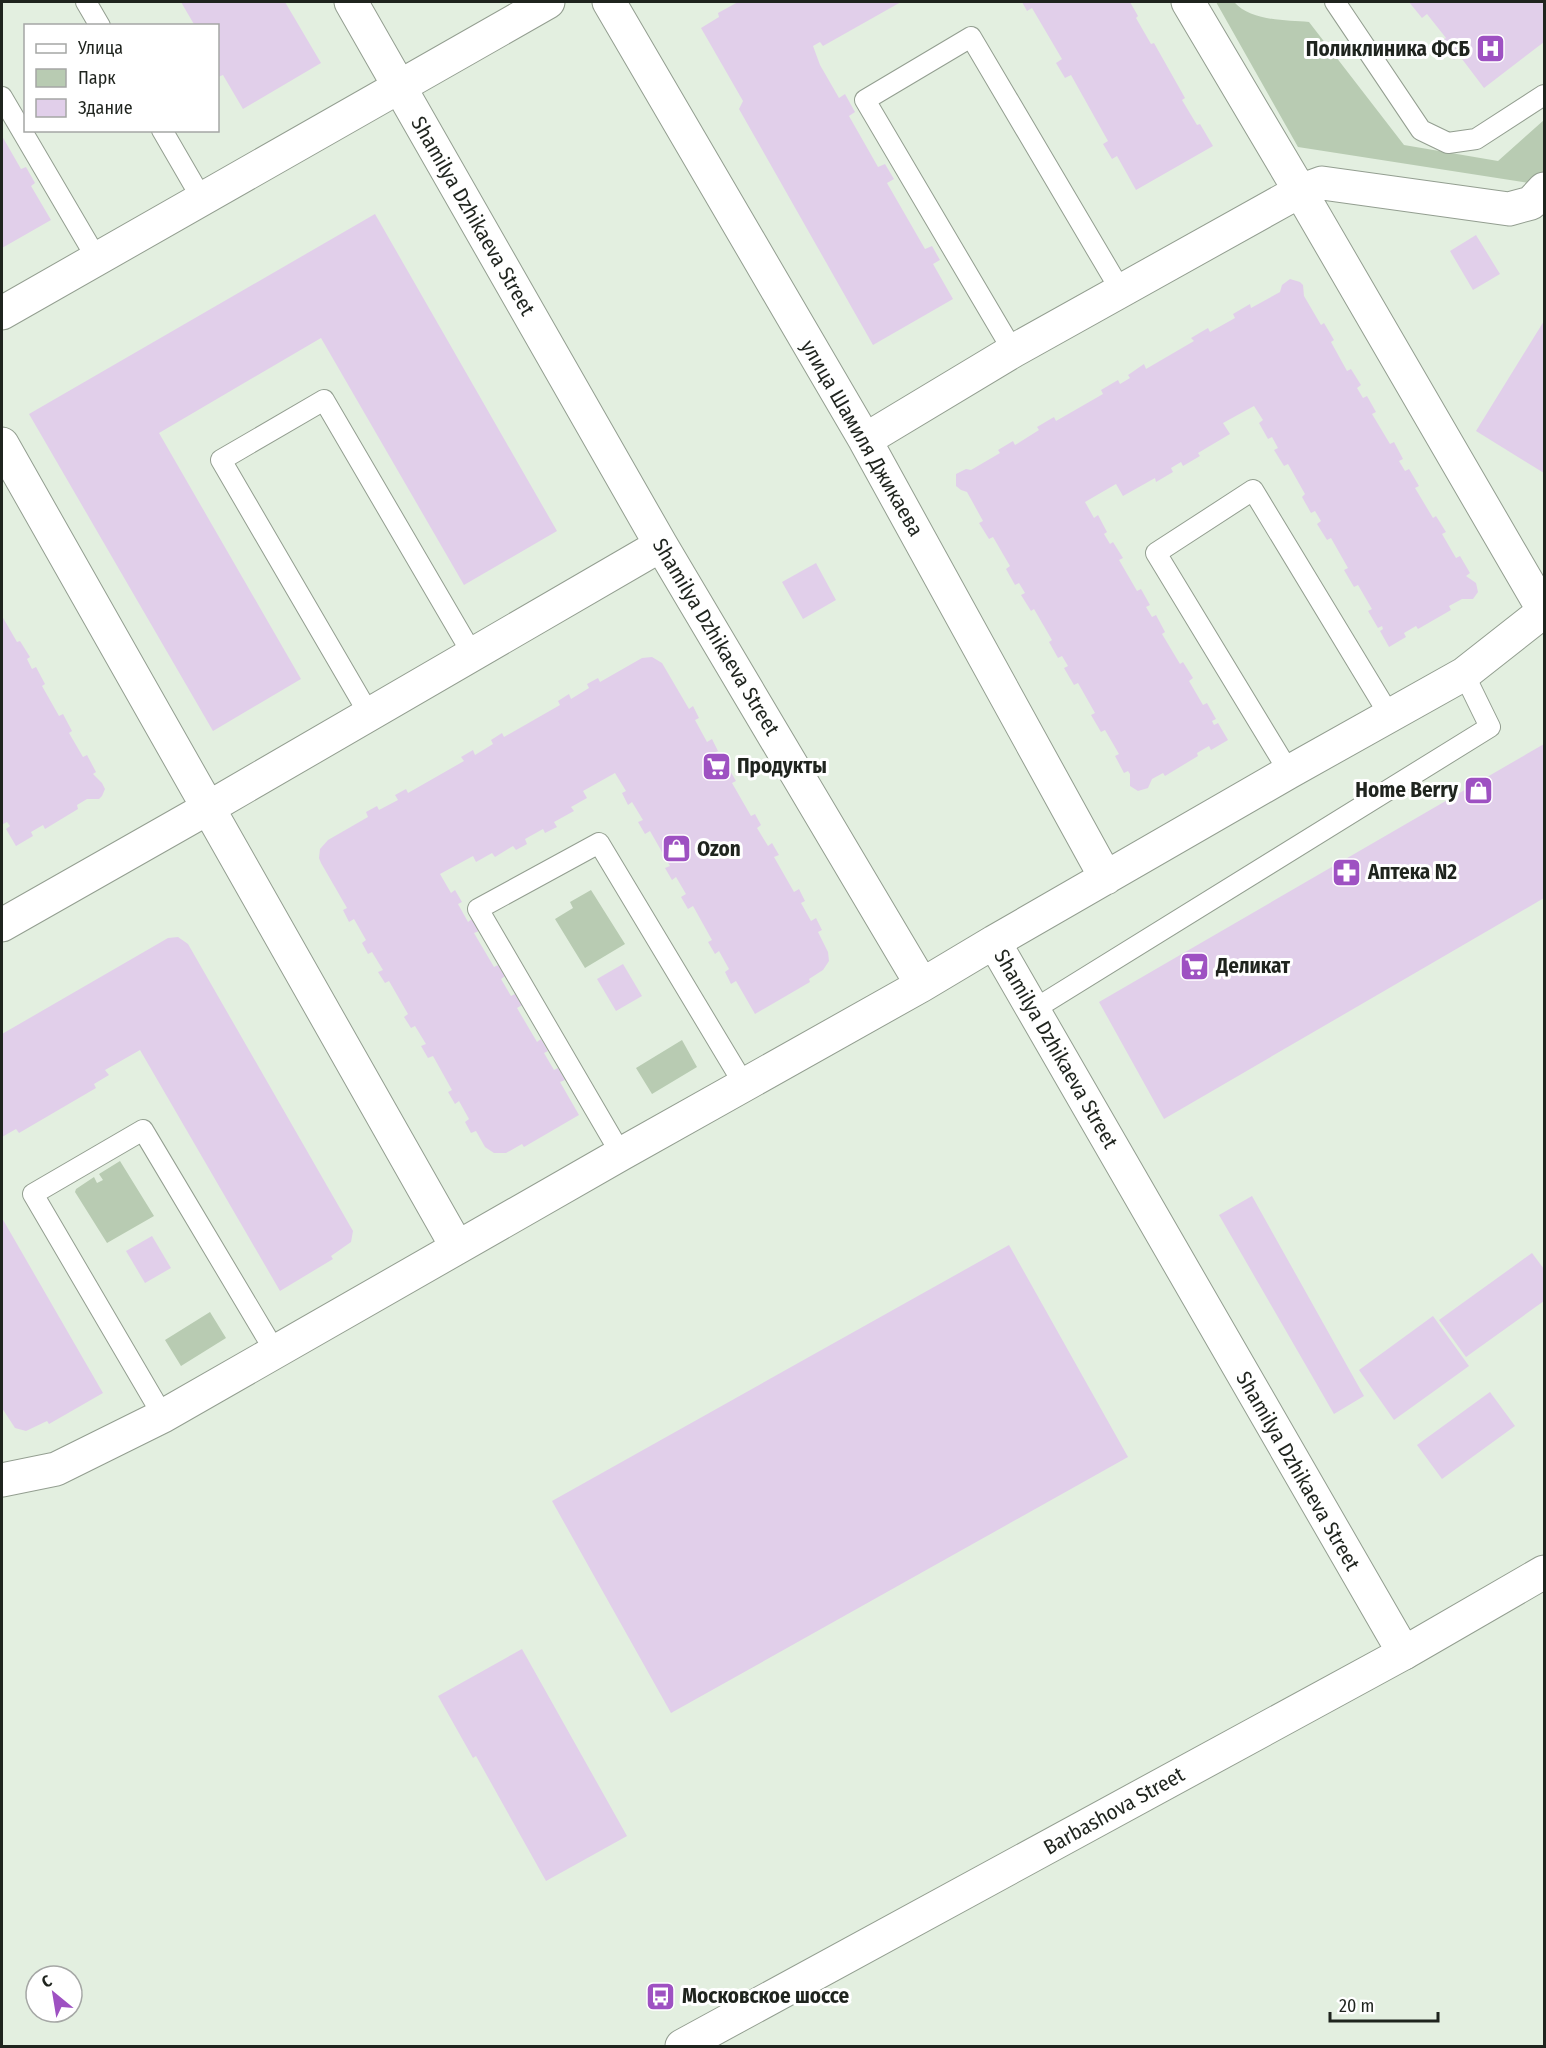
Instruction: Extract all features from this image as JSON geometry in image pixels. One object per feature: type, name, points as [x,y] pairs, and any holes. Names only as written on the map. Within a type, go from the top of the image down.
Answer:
[{"type":"street","name":"Shamilya Dzhikaeva Street","points":[[351,2],[661,544],[921,985],[994,942],[1404,1653]]},
{"type":"street","points":[[2,314],[548,2]]},
{"type":"street","name":"улица Шамиля Джикаева","points":[[609,2],[865,440],[1106,878]]},
{"type":"street","points":[[994,942],[1464,674],[1544,611],[1188,2]]},
{"type":"street","points":[[865,440],[1013,351],[1300,192],[1322,183],[1509,209],[1540,202]]},
{"type":"street","points":[[2,444],[457,1247]]},
{"type":"street","points":[[2,925],[473,655],[661,544]]},
{"type":"street","points":[[2,1480],[56,1469],[163,1416],[921,985]]},
{"type":"street","name":"Barbashova Street","points":[[682,2046],[1404,1653],[1545,1572]]},
{"type":"lane","points":[[86,2],[99,24]]},
{"type":"lane","points":[[1335,2],[1421,130],[1448,143],[1476,139],[1545,95]]},
{"type":"lane","points":[[1013,351],[865,100],[971,37],[1121,291]]},
{"type":"lane","points":[[2,97],[97,259]]},
{"type":"lane","points":[[163,132],[202,199]]},
{"type":"lane","points":[[369,714],[221,460],[324,400],[473,655]]},
{"type":"lane","points":[[1289,772],[1156,553],[1253,490],[1390,716]]},
{"type":"lane","points":[[1033,1010],[1490,727],[1464,674]]},
{"type":"lane","points":[[621,1154],[478,909],[599,843],[745,1086]]},
{"type":"lane","points":[[163,1416],[33,1194],[143,1130],[276,1353]]},
{"type":"green space","points":[[1216,2],[1234,2],[1241,8],[1259,16],[1309,22],[1404,145],[1498,161],[1544,120],[1544,172],[1535,184],[1298,147]]},
{"type":"green space","points":[[591,890],[625,944],[585,968],[555,919],[573,908],[570,902]]},
{"type":"green space","points":[[682,1040],[697,1067],[652,1094],[636,1068]]},
{"type":"green space","points":[[120,1161],[154,1216],[107,1243],[75,1192],[94,1177],[97,1183],[103,1180],[99,1174]]},
{"type":"green space","points":[[210,1312],[226,1338],[181,1366],[165,1340]]},
{"type":"building","points":[[181,2],[285,2],[321,63],[243,109],[223,75],[219,77],[219,24],[194,24]]},
{"type":"building","points":[[738,2],[901,2],[823,46],[820,42],[813,46],[820,65],[839,98],[845,94],[855,112],[849,116],[878,167],[885,164],[894,179],[887,183],[925,249],[932,246],[940,260],[933,264],[953,299],[873,345],[739,109],[743,101],[701,28],[719,17],[718,13]]},
{"type":"building","points":[[1022,2],[1130,2],[1138,16],[1136,18],[1151,44],[1154,43],[1185,98],[1182,100],[1213,146],[1136,190],[1117,156],[1112,159],[1103,144],[1108,141],[1071,75],[1065,78],[1056,63],[1062,59],[1032,8],[1027,11]]},
{"type":"building","name":"Поликлиника ФСБ","points":[[1409,2],[1544,2],[1544,42],[1484,88],[1459,55],[1454,60],[1440,42],[1446,38],[1427,14],[1422,18]]},
{"type":"building","points":[[2,136],[21,169],[26,167],[35,183],[31,186],[51,220],[2,248]]},
{"type":"building","points":[[375,214],[557,531],[464,585],[321,338],[159,433],[301,679],[213,731],[29,414]]},
{"type":"building","points":[[1476,235],[1500,274],[1473,290],[1450,251]]},
{"type":"building","points":[[1290,279],[1303,285],[1304,296],[1321,325],[1324,323],[1334,340],[1331,342],[1347,371],[1351,369],[1361,385],[1357,388],[1363,398],[1367,396],[1376,412],[1372,414],[1390,444],[1394,442],[1403,459],[1399,461],[1405,471],[1409,469],[1419,486],[1415,488],[1433,518],[1436,516],[1446,532],[1442,534],[1456,558],[1460,556],[1470,573],[1466,576],[1476,583],[1478,592],[1473,599],[1462,599],[1449,606],[1451,610],[1418,629],[1416,626],[1404,633],[1406,637],[1389,647],[1380,631],[1383,629],[1382,626],[1378,628],[1368,611],[1372,609],[1358,585],[1354,587],[1344,570],[1348,568],[1331,538],[1327,540],[1317,524],[1321,521],[1315,511],[1311,513],[1302,497],[1305,494],[1288,464],[1284,466],[1274,450],[1278,448],[1272,437],[1268,439],[1259,423],[1263,420],[1254,406],[1223,423],[1230,434],[1198,453],[1200,456],[1183,466],[1181,462],[1171,468],[1173,472],[1156,482],[1155,478],[1123,496],[1116,484],[1085,502],[1094,518],[1098,515],[1107,532],[1104,534],[1110,544],[1113,542],[1123,558],[1119,560],[1137,591],[1141,589],[1150,605],[1146,607],[1152,617],[1156,615],[1165,632],[1162,634],[1180,664],[1183,662],[1193,678],[1189,681],[1203,705],[1207,703],[1216,719],[1212,721],[1214,725],[1218,723],[1228,740],[1211,750],[1209,746],[1197,753],[1198,756],[1165,776],[1163,773],[1152,779],[1148,788],[1138,791],[1130,786],[1130,774],[1128,771],[1124,773],[1115,756],[1119,754],[1105,730],[1101,732],[1091,715],[1095,713],[1078,683],[1074,685],[1064,668],[1068,666],[1062,656],[1058,658],[1049,642],[1052,640],[1034,609],[1031,611],[1021,595],[1025,593],[1019,583],[1015,585],[1006,569],[1010,566],[993,537],[989,539],[979,523],[983,521],[967,492],[956,486],[956,474],[966,469],[971,470],[1000,453],[998,450],[1013,441],[1015,445],[1039,430],[1037,427],[1054,417],[1056,421],[1103,394],[1101,390],[1118,380],[1120,384],[1130,378],[1128,375],[1144,364],[1146,369],[1194,341],[1191,338],[1208,328],[1210,332],[1235,318],[1233,314],[1250,304],[1251,308],[1280,292],[1282,285]]},
{"type":"building","points":[[1544,321],[1544,473],[1476,431]]},
{"type":"building","points":[[816,563],[836,600],[803,619],[782,582]]},
{"type":"building","points":[[2,616],[17,642],[20,641],[30,657],[27,659],[32,669],[36,667],[45,684],[42,686],[59,716],[63,714],[72,731],[69,733],[83,757],[87,755],[96,772],[93,774],[105,789],[99,799],[87,799],[77,805],[78,809],[45,829],[43,825],[31,832],[33,836],[16,846],[6,829],[10,826],[7,822],[3,824],[2,821]]},
{"type":"building","points":[[652,657],[662,663],[689,709],[693,706],[699,718],[695,720],[707,742],[712,739],[718,751],[714,753],[725,772],[729,769],[736,781],[732,783],[751,816],[755,814],[761,825],[757,828],[768,846],[772,843],[779,855],[774,857],[794,892],[799,889],[805,901],[801,903],[811,921],[816,918],[822,930],[818,932],[828,952],[829,961],[823,970],[809,979],[810,982],[755,1014],[736,981],[731,984],[725,972],[729,969],[719,951],[715,954],[708,942],[712,940],[693,906],[688,909],[681,897],[686,894],[676,877],[672,880],[665,868],[670,866],[650,831],[645,834],[638,822],[643,820],[632,802],[628,805],[622,793],[626,791],[615,773],[583,791],[587,798],[571,807],[574,811],[554,822],[557,827],[545,833],[543,829],[525,839],[527,844],[516,850],[513,846],[495,857],[492,853],[476,862],[473,856],[440,874],[451,893],[455,890],[462,902],[458,904],[468,922],[472,919],[479,931],[474,933],[494,967],[498,965],[505,976],[501,979],[511,996],[515,994],[522,1005],[517,1008],[537,1042],[541,1039],[548,1051],[544,1053],[554,1070],[558,1068],[565,1080],[560,1082],[579,1115],[524,1147],[522,1144],[506,1153],[494,1153],[485,1147],[476,1131],[471,1133],[465,1122],[469,1119],[459,1101],[455,1104],[448,1092],[452,1090],[433,1056],[428,1058],[421,1046],[426,1044],[415,1026],[411,1028],[404,1017],[408,1014],[389,981],[385,983],[378,972],[383,970],[372,952],[368,954],[362,943],[366,940],[354,919],[349,922],[343,910],[347,908],[319,858],[320,849],[328,840],[368,817],[366,812],[377,806],[379,810],[398,800],[395,795],[406,789],[408,793],[464,761],[461,757],[473,750],[475,755],[493,744],[491,740],[502,733],[504,737],[560,705],[558,701],[569,694],[571,699],[589,688],[587,684],[598,678],[600,682],[642,658]]},
{"type":"building","points":[[1544,744],[1544,898],[1164,1119],[1099,1002]]},
{"type":"building","points":[[178,937],[188,944],[353,1231],[351,1242],[331,1256],[333,1259],[280,1291],[140,1050],[105,1070],[109,1075],[94,1084],[96,1088],[19,1133],[16,1129],[2,1137],[2,1034],[168,938]]},
{"type":"building","points":[[623,964],[642,996],[616,1011],[597,979]]},
{"type":"building","points":[[1252,1196],[1364,1396],[1334,1414],[1219,1215]]},
{"type":"building","points":[[2,1218],[103,1393],[49,1424],[47,1421],[26,1431],[15,1428],[2,1408]]},
{"type":"building","points":[[152,1236],[171,1268],[145,1283],[126,1251]]},
{"type":"building","points":[[1009,1245],[1128,1457],[671,1713],[552,1501]]},
{"type":"building","points":[[1532,1253],[1544,1269],[1544,1301],[1466,1357],[1439,1320]]},
{"type":"building","points":[[1433,1316],[1469,1366],[1394,1420],[1359,1370]]},
{"type":"building","points":[[1490,1392],[1515,1426],[1442,1479],[1417,1445]]},
{"type":"building","points":[[522,1649],[627,1836],[546,1881],[476,1756],[473,1758],[438,1696]]},
{"type":"place","name":"Поликлиника ФСБ","points":[[1491,49]]},
{"type":"place","name":"Продукты","points":[[716,766]]},
{"type":"place","name":"Home Berry","points":[[1479,790]]},
{"type":"place","name":"Ozon","points":[[676,849]]},
{"type":"place","name":"Аптека N2","points":[[1347,872]]},
{"type":"place","name":"Деликат","points":[[1195,966]]},
{"type":"place","name":"Московское шоссе","points":[[661,1996]]}]
